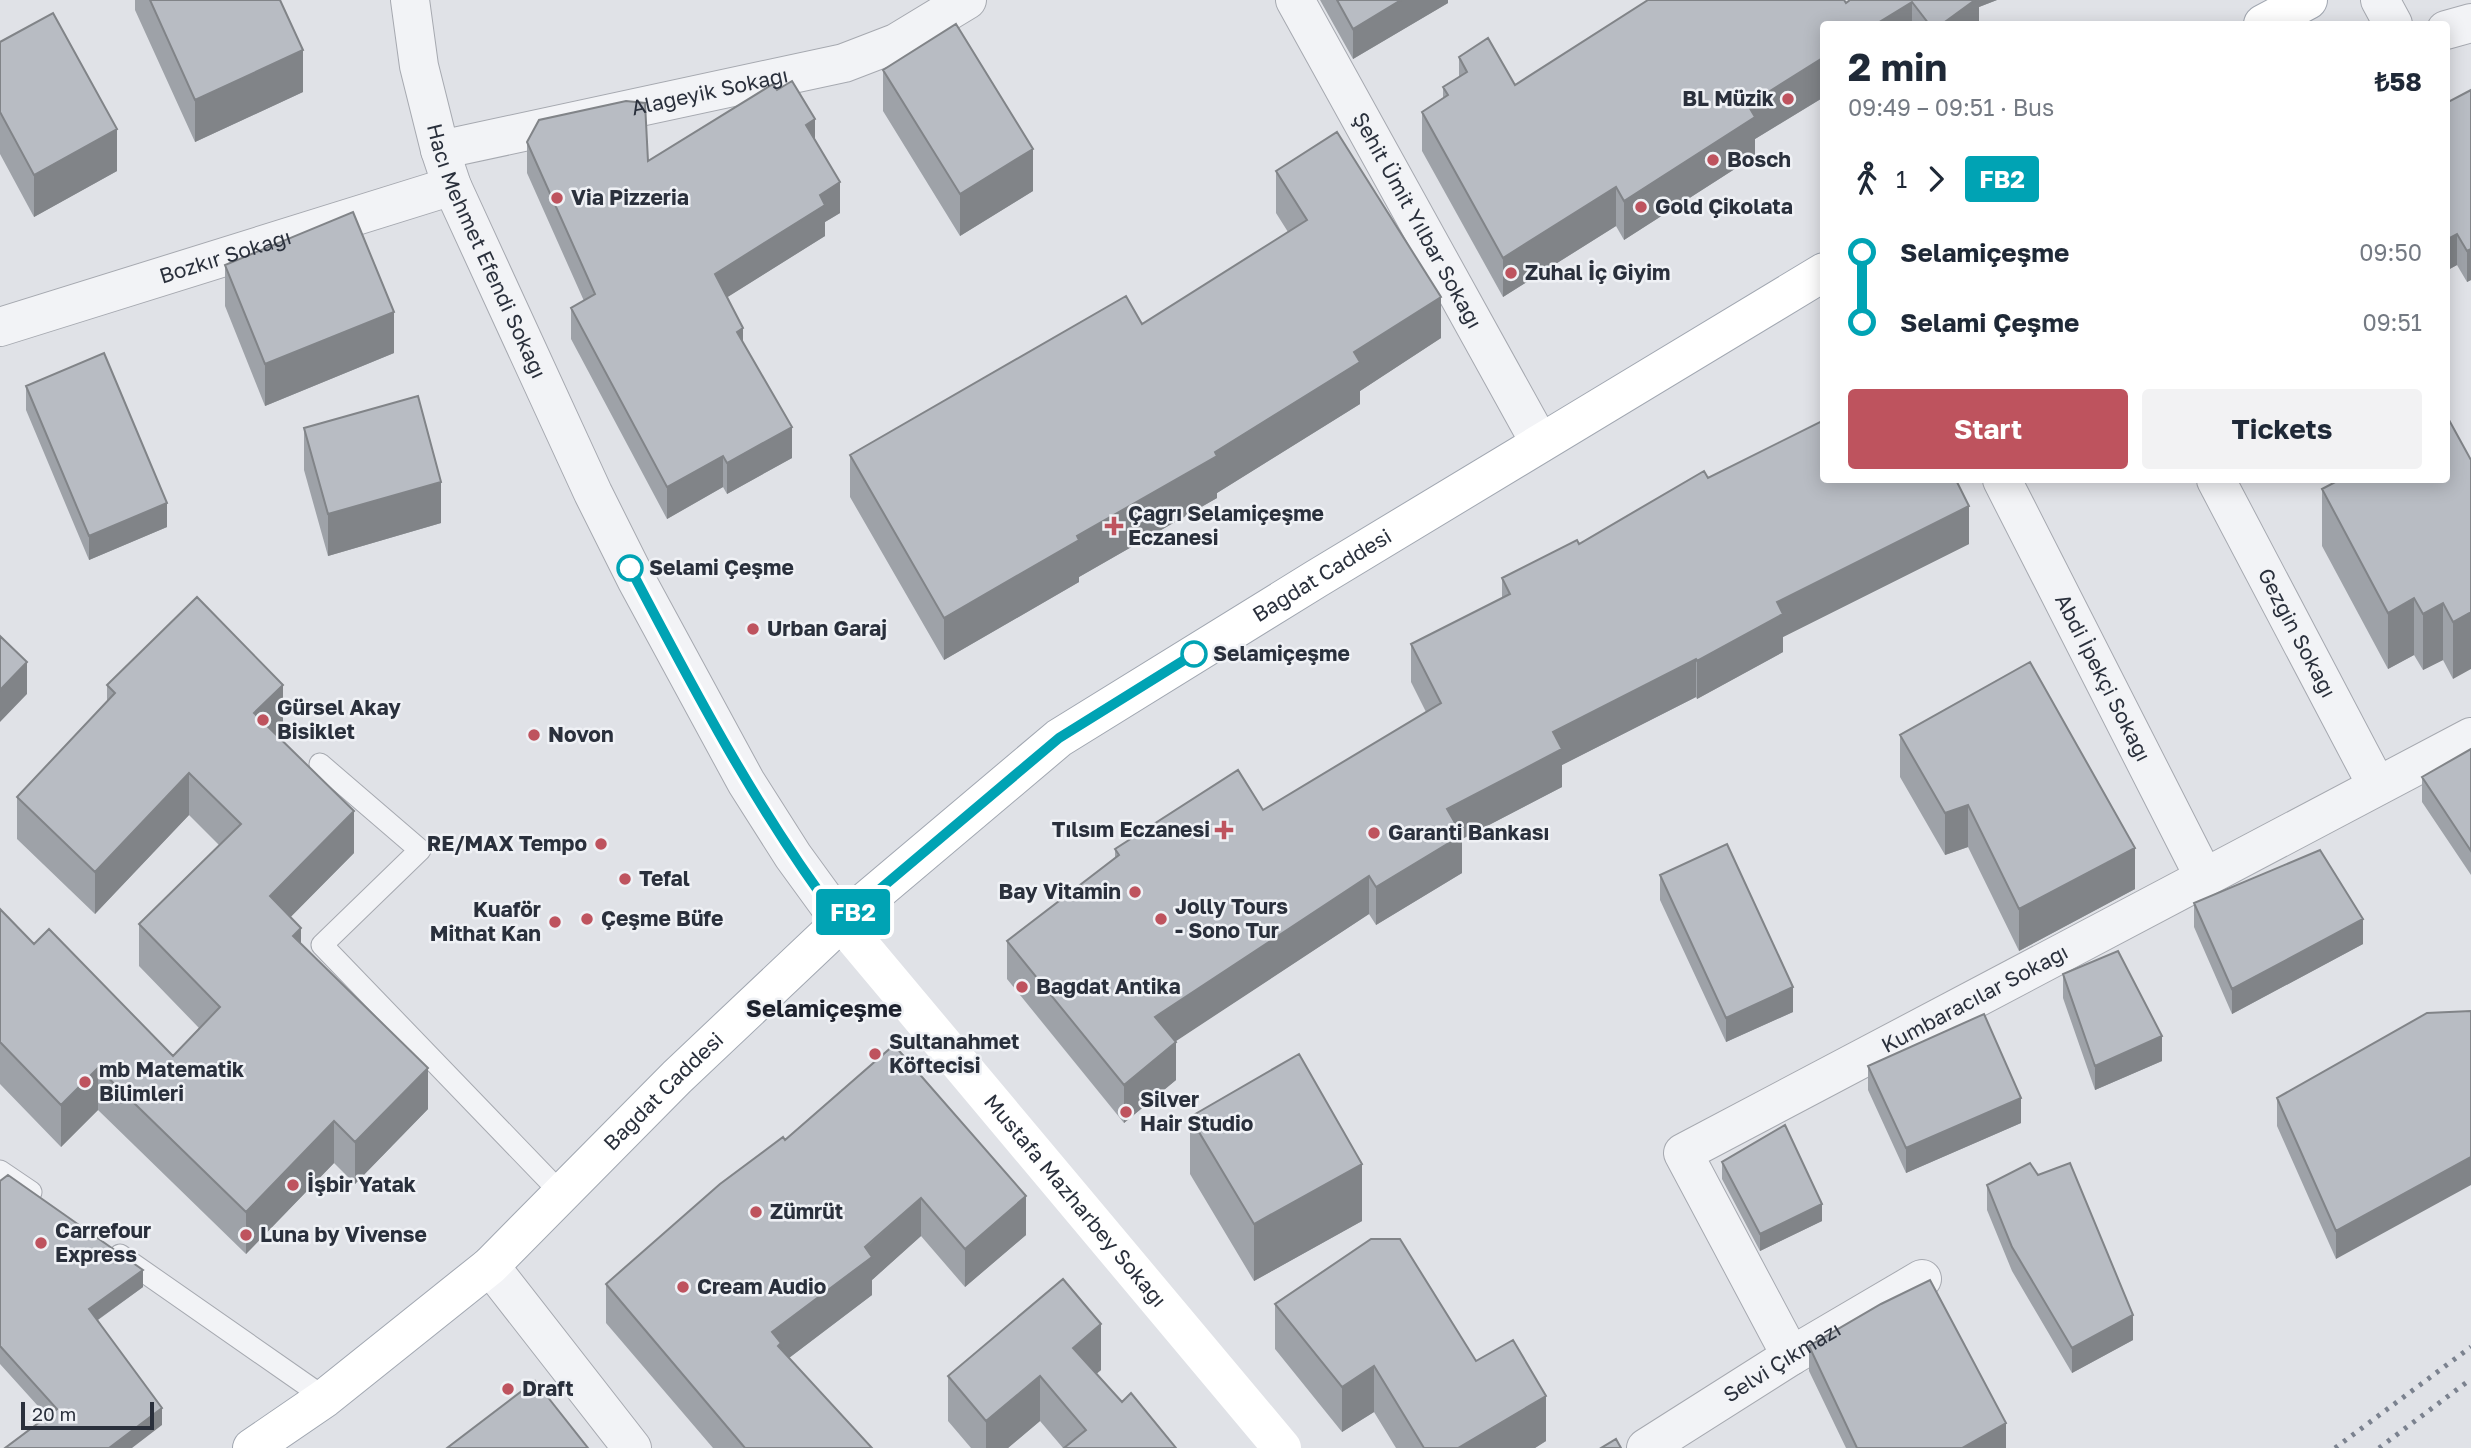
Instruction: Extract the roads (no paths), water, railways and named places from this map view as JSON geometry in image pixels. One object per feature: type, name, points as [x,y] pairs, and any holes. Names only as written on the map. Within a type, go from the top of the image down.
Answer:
[{"type":"main road","points":[[2269,21],[2308,0]]},
{"type":"main road","name":"Bağdat Caddesi","points":[[252,1448],[325,1398],[490,1266],[677,1077],[841,922],[1059,738],[1820,274]]},
{"type":"main road","name":"Mustafa Mazharbey Sokağı","points":[[841,922],[1282,1448]]},
{"type":"street","name":"Hacı Mehmet Efendi Sokağı","points":[[410,0],[419,66],[452,186],[593,493],[746,782],[793,856],[841,922]]},
{"type":"street","name":"Alageyik Sokağı","points":[[440,150],[844,63],[896,43],[967,0]]},
{"type":"street","name":"Şehit Ümit Yılbar Sokağı","points":[[1294,0],[1540,443]]},
{"type":"street","points":[[2380,0],[2391,21]]},
{"type":"street","points":[[2450,29],[2471,23]]},
{"type":"street","name":"Bozkır Sokağı","points":[[0,327],[452,186]]},
{"type":"street","name":"Abdi İpekçi Sokağı","points":[[2004,483],[2204,877]]},
{"type":"street","name":"Gezgin Sokağı","points":[[2218,483],[2377,786]]},
{"type":"street","name":"Kumbaracılar Sokağı","points":[[1791,1356],[1683,1153],[2471,737]]},
{"type":"street","points":[[490,1266],[632,1448]]},
{"type":"street","name":"Selvi Çıkmazı","points":[[1646,1448],[1791,1356],[1922,1279]]},
{"type":"lane","points":[[320,764],[420,850],[322,945],[561,1194]]},
{"type":"lane","points":[[0,1171],[45,1202]]},
{"type":"lane","points":[[102,1242],[325,1398]]},
{"type":"railway","points":[[2335,1448],[2471,1347]]},
{"type":"railway","points":[[2379,1448],[2471,1379]]},
{"type":"place","name":"BL Müzik","points":[[1788,99]]},
{"type":"place","name":"Bosch","points":[[1713,160]]},
{"type":"place","name":"Via Pizzeria","points":[[557,198]]},
{"type":"place","name":"Gold Çikolata","points":[[1641,207]]},
{"type":"place","name":"Zuhal İç Giyim","points":[[1511,273]]},
{"type":"place","name":"Çağrı Selamiçeşme Eczanesi","points":[[1114,526]]},
{"type":"place","name":"Selami Çeşme","points":[[630,568]]},
{"type":"place","name":"Urban Garaj","points":[[753,629]]},
{"type":"place","name":"Selamiçeşme","points":[[1194,654]]},
{"type":"place","name":"Gürsel Akay Bisiklet","points":[[263,720]]},
{"type":"place","name":"Novon","points":[[534,735]]},
{"type":"place","name":"Tılsım Eczanesi","points":[[1224,830]]},
{"type":"place","name":"Garanti Bankası","points":[[1374,833]]},
{"type":"place","name":"RE/MAX Tempo","points":[[601,844]]},
{"type":"place","name":"Tefal","points":[[625,879]]},
{"type":"place","name":"Bay Vitamin","points":[[1135,892]]},
{"type":"place","name":"Çeşme Büfe","points":[[587,919]]},
{"type":"place","name":"Jolly Tours - Sono Tur","points":[[1161,919]]},
{"type":"place","name":"Kuaför Mithat Kan","points":[[555,922]]},
{"type":"place","name":"Bağdat Antika","points":[[1022,987]]},
{"type":"place","name":"Sultanahmet Köftecisi","points":[[875,1054]]},
{"type":"place","name":"mb Matematik Bilimleri","points":[[85,1082]]},
{"type":"place","name":"Silver Hair Studio","points":[[1126,1112]]},
{"type":"place","name":"İşbir Yatak","points":[[293,1185]]},
{"type":"place","name":"Zümrüt","points":[[756,1212]]},
{"type":"place","name":"Luna by Vivense","points":[[246,1235]]},
{"type":"place","name":"Carrefour Express","points":[[41,1243]]},
{"type":"place","name":"Cream Audio","points":[[683,1287]]},
{"type":"place","name":"Draft","points":[[508,1389]]},
{"type":"district","name":"Selamiçeşme","points":[[824,1009]]}]
